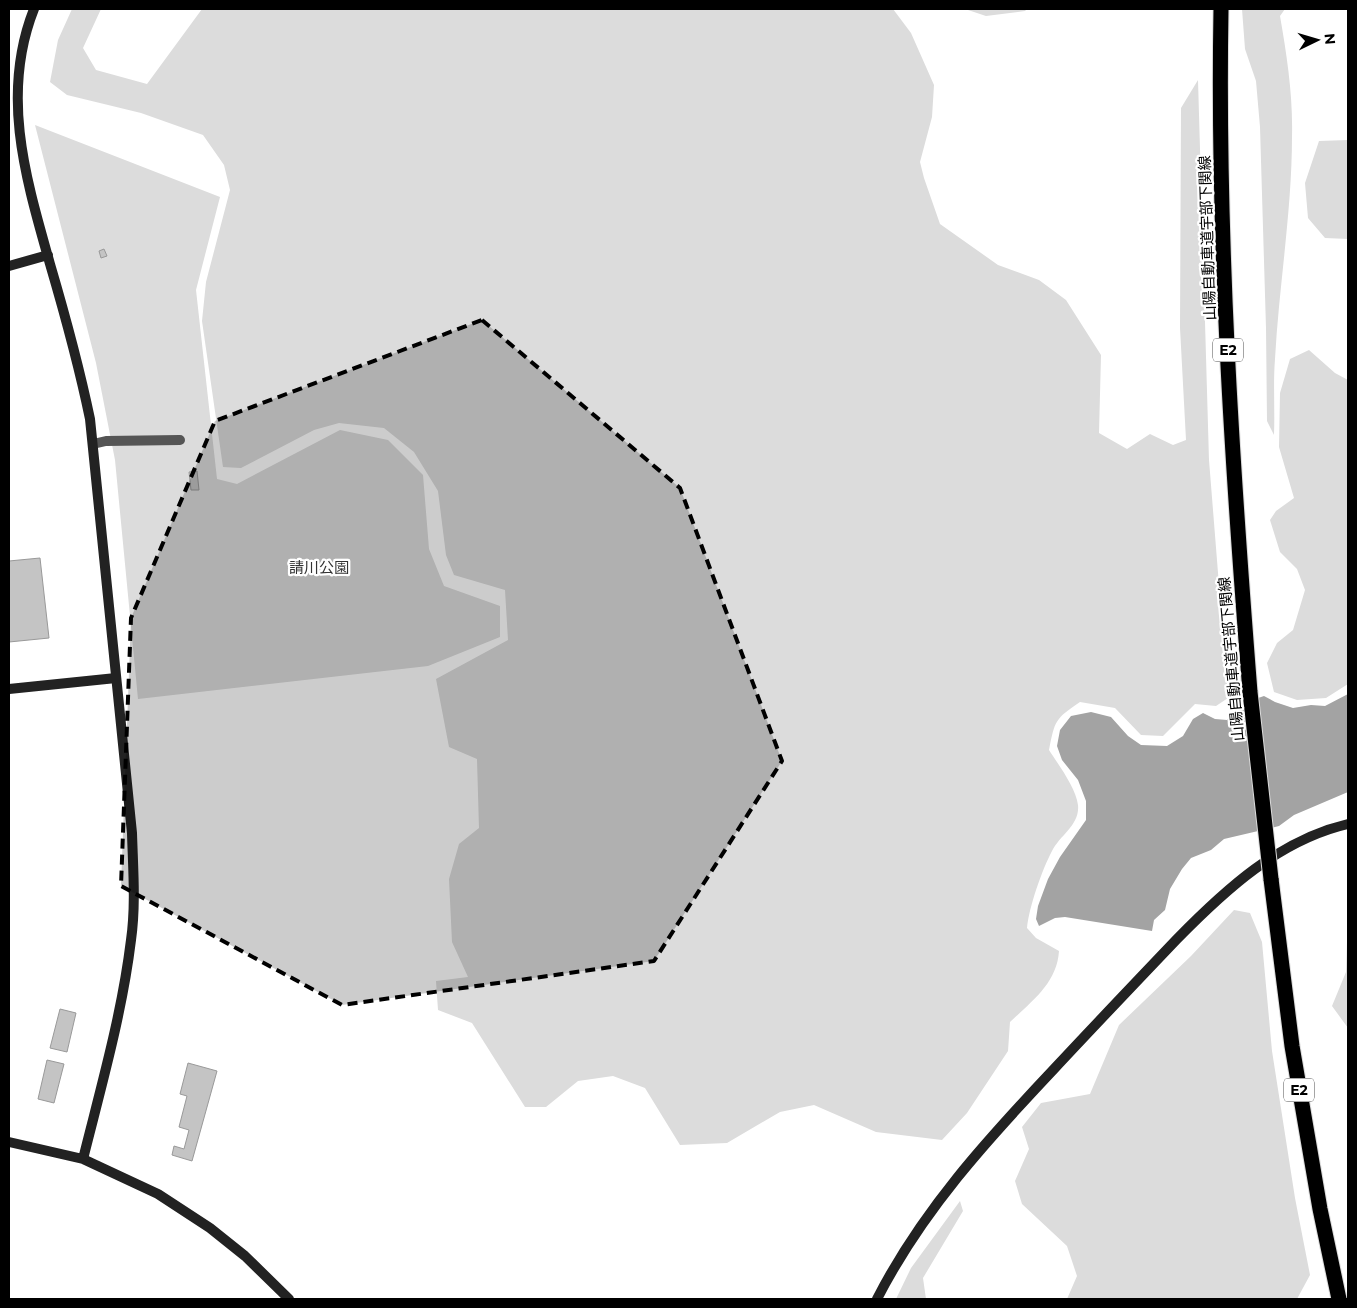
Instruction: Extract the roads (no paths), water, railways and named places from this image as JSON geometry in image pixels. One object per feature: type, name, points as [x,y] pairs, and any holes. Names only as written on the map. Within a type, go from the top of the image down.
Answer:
[{"type":"highway","name":"山陽自動車道宇部下関線","points":[[1221,9],[1223,250],[1235,507],[1250,692],[1292,1046],[1320,1209],[1339,1299]]},
{"type":"street","points":[[34,9],[21,42],[16,68],[15,120],[20,159],[78,362],[90,419],[132,833],[134,890],[131,938],[121,1000],[83,1159]]},
{"type":"street","points":[[9,266],[48,255]]},
{"type":"street","points":[[92,444],[106,441],[180,440]]},
{"type":"street","points":[[9,689],[116,678]]},
{"type":"street","points":[[877,1299],[909,1242],[935,1204],[964,1168],[995,1132],[1182,933],[1241,878],[1279,853],[1305,839],[1348,824]]},
{"type":"street","points":[[9,1142],[83,1159],[158,1194],[210,1228],[245,1256],[289,1299]]},
{"type":"park label","name":"請川公園","points":[[319,567]]}]
